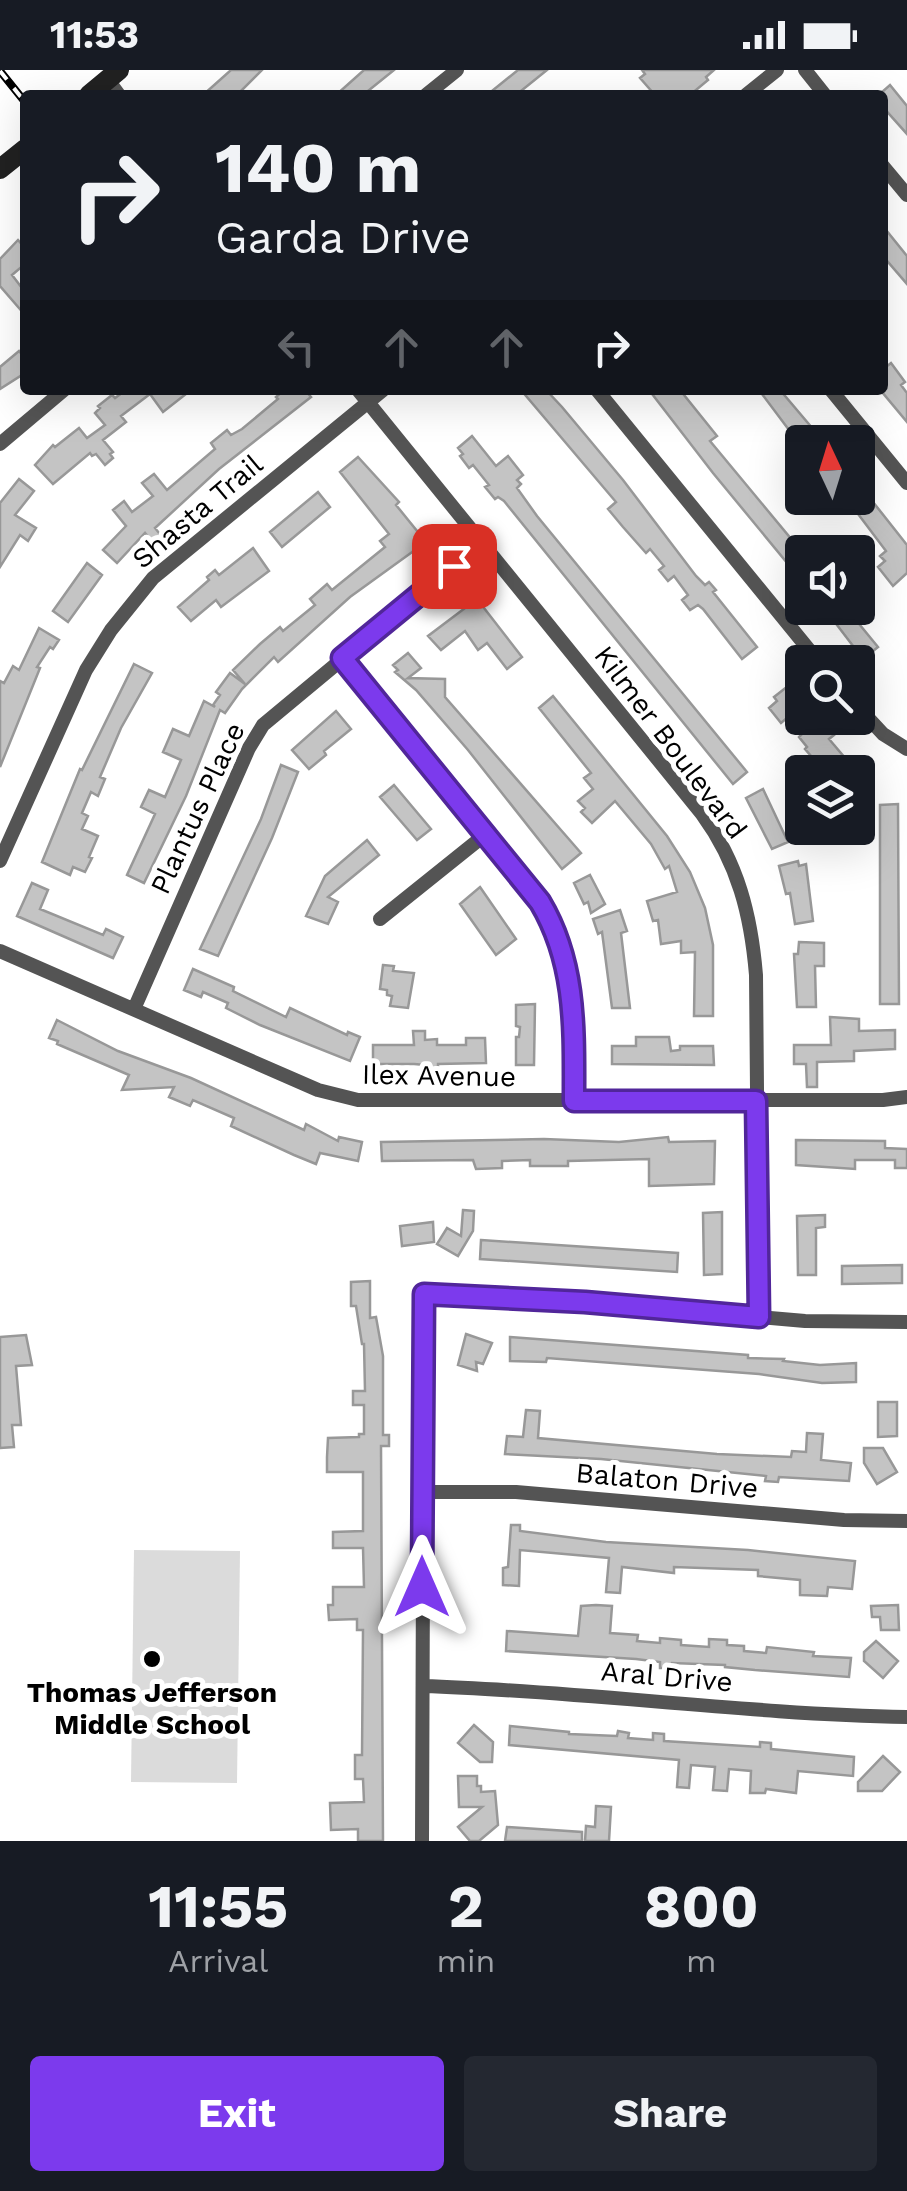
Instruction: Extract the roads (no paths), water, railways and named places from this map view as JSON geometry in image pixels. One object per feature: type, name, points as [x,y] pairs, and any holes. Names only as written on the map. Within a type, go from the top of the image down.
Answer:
[{"type":"main road","points":[[0,170],[20,152]]},
{"type":"street","points":[[432,90],[457,70]]},
{"type":"street","points":[[752,90],[777,70]]},
{"type":"street","points":[[805,70],[822,90]]},
{"type":"street","points":[[888,172],[907,195]]},
{"type":"street","points":[[0,444],[58,395]]},
{"type":"street","points":[[600,395],[805,645]]},
{"type":"street","points":[[835,395],[907,483]]},
{"type":"street","name":"Kilmer Boulevard","points":[[363,396],[702,814],[735,870],[753,942],[759,1317]]},
{"type":"street","name":"Shasta Trail","points":[[0,861],[86,670],[126,609],[153,578],[363,396]]},
{"type":"street","name":"Plantus Place","points":[[134,1009],[254,738],[270,717],[482,543]]},
{"type":"street","points":[[342,658],[540,902],[565,954],[574,1018],[574,1101]]},
{"type":"street","points":[[875,725],[907,749]]},
{"type":"street","points":[[380,919],[486,834]]},
{"type":"street","name":"Ilex Avenue","points":[[0,951],[338,1096],[379,1102],[907,1097]]},
{"type":"street","points":[[422,1841],[424,1294],[585,1302],[846,1323],[907,1322]]},
{"type":"street","name":"Balaton Drive","points":[[422,1492],[516,1492],[844,1520],[907,1521]]},
{"type":"street","name":"Aral Drive","points":[[422,1686],[521,1689],[838,1716],[907,1717]]},
{"type":"railway","points":[[0,71],[20,96]]},
{"type":"place","name":"Thomas Jefferson Middle School","points":[[152,1659]]}]
